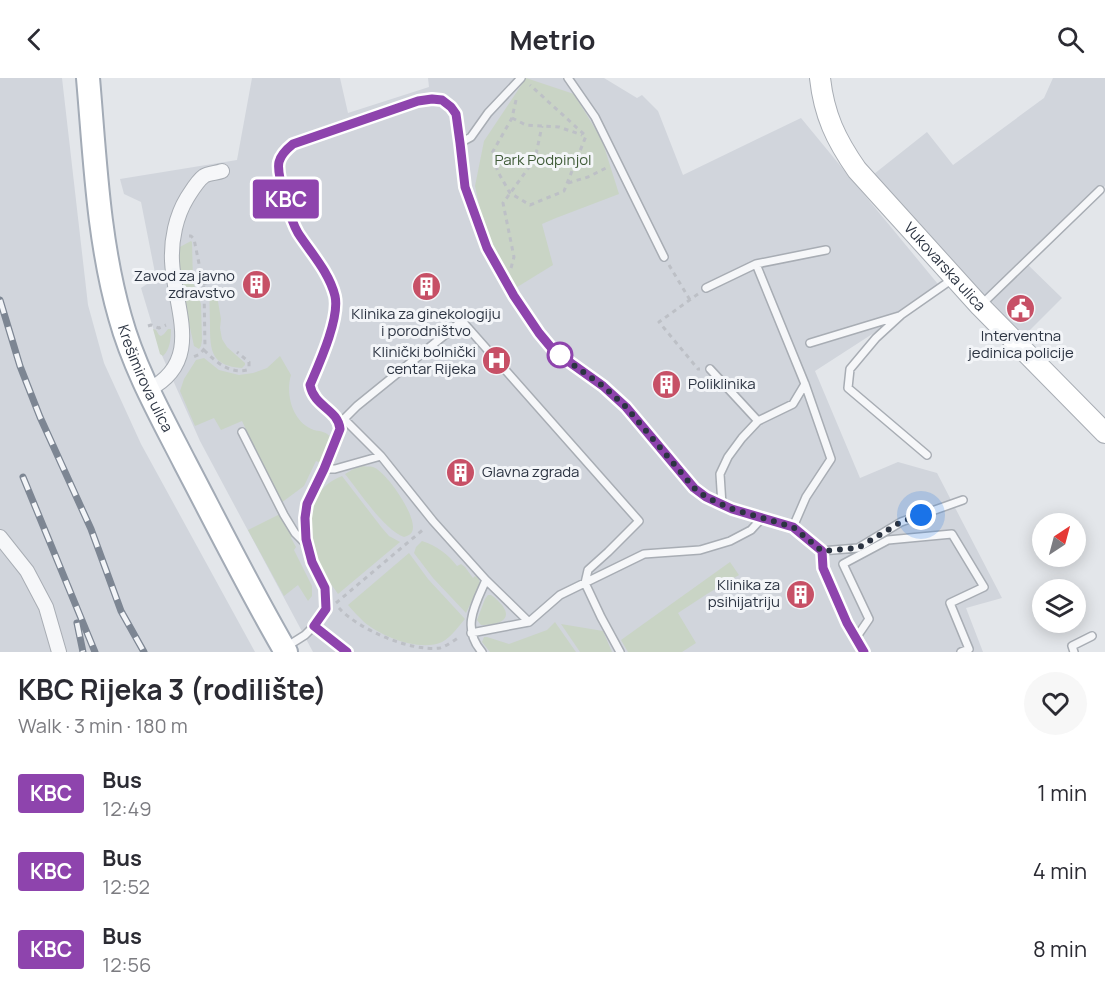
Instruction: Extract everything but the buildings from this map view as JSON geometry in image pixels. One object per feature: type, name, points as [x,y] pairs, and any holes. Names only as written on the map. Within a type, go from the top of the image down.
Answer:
[{"type":"main road","name":"Krešimirova ulica","points":[[88,78],[96,176],[106,255],[120,318],[148,390],[285,650]]},
{"type":"main road","name":"Vukovarska ulica","points":[[820,78],[826,113],[832,130],[857,170],[980,306],[1105,433]]},
{"type":"street","points":[[148,390],[156,386],[172,371],[179,360],[182,349],[183,328],[172,261],[174,236],[181,208],[204,176],[222,171]]},
{"type":"street","points":[[0,537],[27,570],[46,607],[59,652]]},
{"type":"lane","points":[[460,143],[471,137],[521,78]]},
{"type":"lane","points":[[568,78],[595,117],[664,257]]},
{"type":"lane","points":[[529,622],[486,580],[433,521],[381,456],[317,401],[312,393],[310,385],[332,328],[335,298],[328,279],[297,231],[279,176],[279,161],[285,150],[293,144],[418,101],[442,100],[451,107],[456,114],[465,187],[487,248],[539,333],[554,351],[603,386],[626,407],[694,488],[706,497],[722,505],[793,527],[822,551],[858,548],[901,522],[963,500]]},
{"type":"lane","points":[[980,306],[1100,190]]},
{"type":"lane","points":[[706,288],[756,264],[826,250]]},
{"type":"lane","points":[[756,264],[805,384],[831,459],[806,497],[793,527]]},
{"type":"lane","points":[[927,455],[848,388],[850,369],[860,354],[901,315],[954,278]]},
{"type":"lane","points":[[810,344],[901,315]]},
{"type":"lane","points":[[285,650],[314,626],[326,609],[325,588],[312,562],[305,518],[307,504],[338,438],[341,420],[462,321],[639,521],[588,570],[585,583],[620,652]]},
{"type":"lane","points":[[710,369],[758,422]]},
{"type":"lane","points":[[722,505],[720,474],[728,457],[758,422],[793,404],[805,384]]},
{"type":"lane","points":[[242,432],[284,515],[308,546]]},
{"type":"lane","points":[[324,469],[335,469],[381,456]]},
{"type":"lane","points":[[471,633],[529,622],[560,595],[644,554],[700,550],[730,541],[751,530],[763,518]]},
{"type":"lane","points":[[856,638],[869,619],[843,564],[888,540],[952,534],[984,587],[950,603],[969,649],[962,652]]},
{"type":"lane","points":[[822,551],[823,568],[847,623],[864,652]]},
{"type":"lane","points":[[482,652],[471,633],[470,618],[486,580]]},
{"type":"lane","points":[[314,626],[347,652]]},
{"type":"lane","points":[[1074,652],[1072,646],[1092,636]]},
{"type":"path","points":[[530,85],[585,136]]},
{"type":"path","points":[[517,98],[512,118],[492,153],[498,172],[510,193],[530,205],[564,191],[585,136]]},
{"type":"path","points":[[512,118],[526,125],[559,127],[585,136],[604,136]]},
{"type":"path","points":[[507,284],[514,257],[503,202],[535,159],[542,126]]},
{"type":"path","points":[[568,183],[588,177],[617,162]]},
{"type":"path","points":[[188,237],[191,236],[194,239],[203,284],[205,342],[204,350],[189,359]]},
{"type":"path","points":[[664,257],[690,300]]},
{"type":"path","points":[[203,284],[222,278]]},
{"type":"path","points":[[706,288],[659,322],[698,369],[710,369]]},
{"type":"path","points":[[148,326],[159,328],[170,321]]},
{"type":"path","points":[[204,350],[223,367],[236,371],[247,370],[249,364],[247,359],[237,352]]},
{"type":"path","points":[[342,598],[433,521]]},
{"type":"path","points":[[335,604],[345,615],[378,638],[402,647],[423,650],[439,649],[471,633]]},
{"type":"shaded area","points":[[0,78],[62,78],[88,305],[104,363],[141,444],[255,652],[0,652]]},
{"type":"shaded area","name":"Klinički bolnički centar Rijeka","points":[[252,78],[340,78],[348,113],[429,87],[428,78],[604,78],[637,98],[642,95],[658,111],[683,175],[801,118],[942,289],[815,371],[860,478],[898,462],[937,473],[1002,598],[966,608],[983,652],[313,652],[200,441],[160,351],[141,288],[156,278],[141,202],[124,194],[120,179],[237,160]]},
{"type":"shaded area","points":[[1053,78],[1105,78],[1105,186],[1023,260],[1062,298],[1022,338],[874,174],[927,132],[953,165],[1044,98]]},
{"type":"green space","name":"Park Podpinjol","points":[[526,78],[574,94],[602,140],[619,194],[542,224],[553,265],[514,289],[486,238],[475,186],[484,141]]},
{"type":"green space","points":[[191,241],[193,282],[201,304],[202,340],[199,349],[194,346],[182,291],[177,252],[178,248]]},
{"type":"green space","points":[[216,290],[222,339],[227,347],[245,363],[242,368],[232,367],[219,361],[212,350],[210,292]]},
{"type":"green space","points":[[153,329],[161,336],[171,329],[169,347],[163,356],[160,354]]},
{"type":"green space","points":[[280,356],[291,375],[290,399],[296,415],[307,426],[326,433],[331,438],[323,464],[316,461],[304,486],[281,503],[242,421],[221,430],[214,418],[195,426],[180,391],[184,379],[196,360],[204,358],[219,370],[239,375],[267,368]]},
{"type":"green space","points":[[363,466],[379,470],[400,496],[411,516],[413,525],[409,535],[404,537],[388,527],[345,474]]},
{"type":"green space","points":[[342,476],[389,536],[400,542],[338,594],[316,559],[311,543],[309,519],[311,504],[314,504],[321,490]]},
{"type":"green space","points":[[280,514],[293,533],[291,538],[296,547],[294,550],[312,586],[312,596],[308,601],[298,585],[284,596],[248,530]]},
{"type":"green space","points":[[422,541],[442,551],[457,566],[461,564],[473,578],[475,576],[479,578],[480,584],[466,613],[433,578],[414,553]]},
{"type":"green space","points":[[409,553],[428,579],[465,619],[451,635],[433,645],[412,644],[391,638],[364,622],[348,605]]},
{"type":"green space","points":[[730,562],[739,575],[678,613],[696,643],[682,652],[628,652],[621,640]]},
{"type":"green space","points":[[488,595],[493,596],[502,605],[506,615],[504,619],[496,623],[481,625],[477,620]]},
{"type":"green space","points":[[555,622],[576,652],[490,652],[482,642],[484,637],[487,637],[509,644],[547,630]]},
{"type":"green space","points":[[561,624],[603,631],[612,652],[580,652]]},
{"type":"railway","points":[[0,300],[20,366],[40,417],[91,529],[121,611],[144,652]]},
{"type":"railway","points":[[23,477],[95,652]]},
{"type":"railway","points":[[77,623],[83,652]]},
{"type":"bus line","name":"KBC","points":[[347,652],[314,626],[326,609],[325,588],[312,562],[306,539],[305,518],[307,504],[340,429],[336,418],[317,401],[310,385],[332,328],[335,298],[328,279],[297,231],[279,176],[279,161],[285,150],[293,144],[418,101],[432,99],[442,100],[456,114],[465,187],[487,248],[514,296],[539,333],[554,351],[603,386],[626,407],[694,488],[706,497],[732,509],[793,527],[822,551],[823,568],[847,623],[864,652]]},
{"type":"place","name":"Zavod za javno zdravstvo","points":[[256,285]]},
{"type":"place","name":"Klinika za ginekologiju i porodništvo","points":[[426,287]]},
{"type":"place","name":"Interventna jedinica policije","points":[[1021,309]]},
{"type":"place","name":"Klinički bolnički centar Rijeka","points":[[497,361]]},
{"type":"place","name":"Poliklinika","points":[[667,384]]},
{"type":"place","name":"Glavna zgrada","points":[[461,472]]},
{"type":"place","name":"Klinika za psihijatriju","points":[[801,594]]},
{"type":"route","points":[[560,355],[554,351],[603,386],[626,407],[694,488],[706,497],[732,509],[793,527],[822,551],[858,548],[901,522],[921,515]]}]
